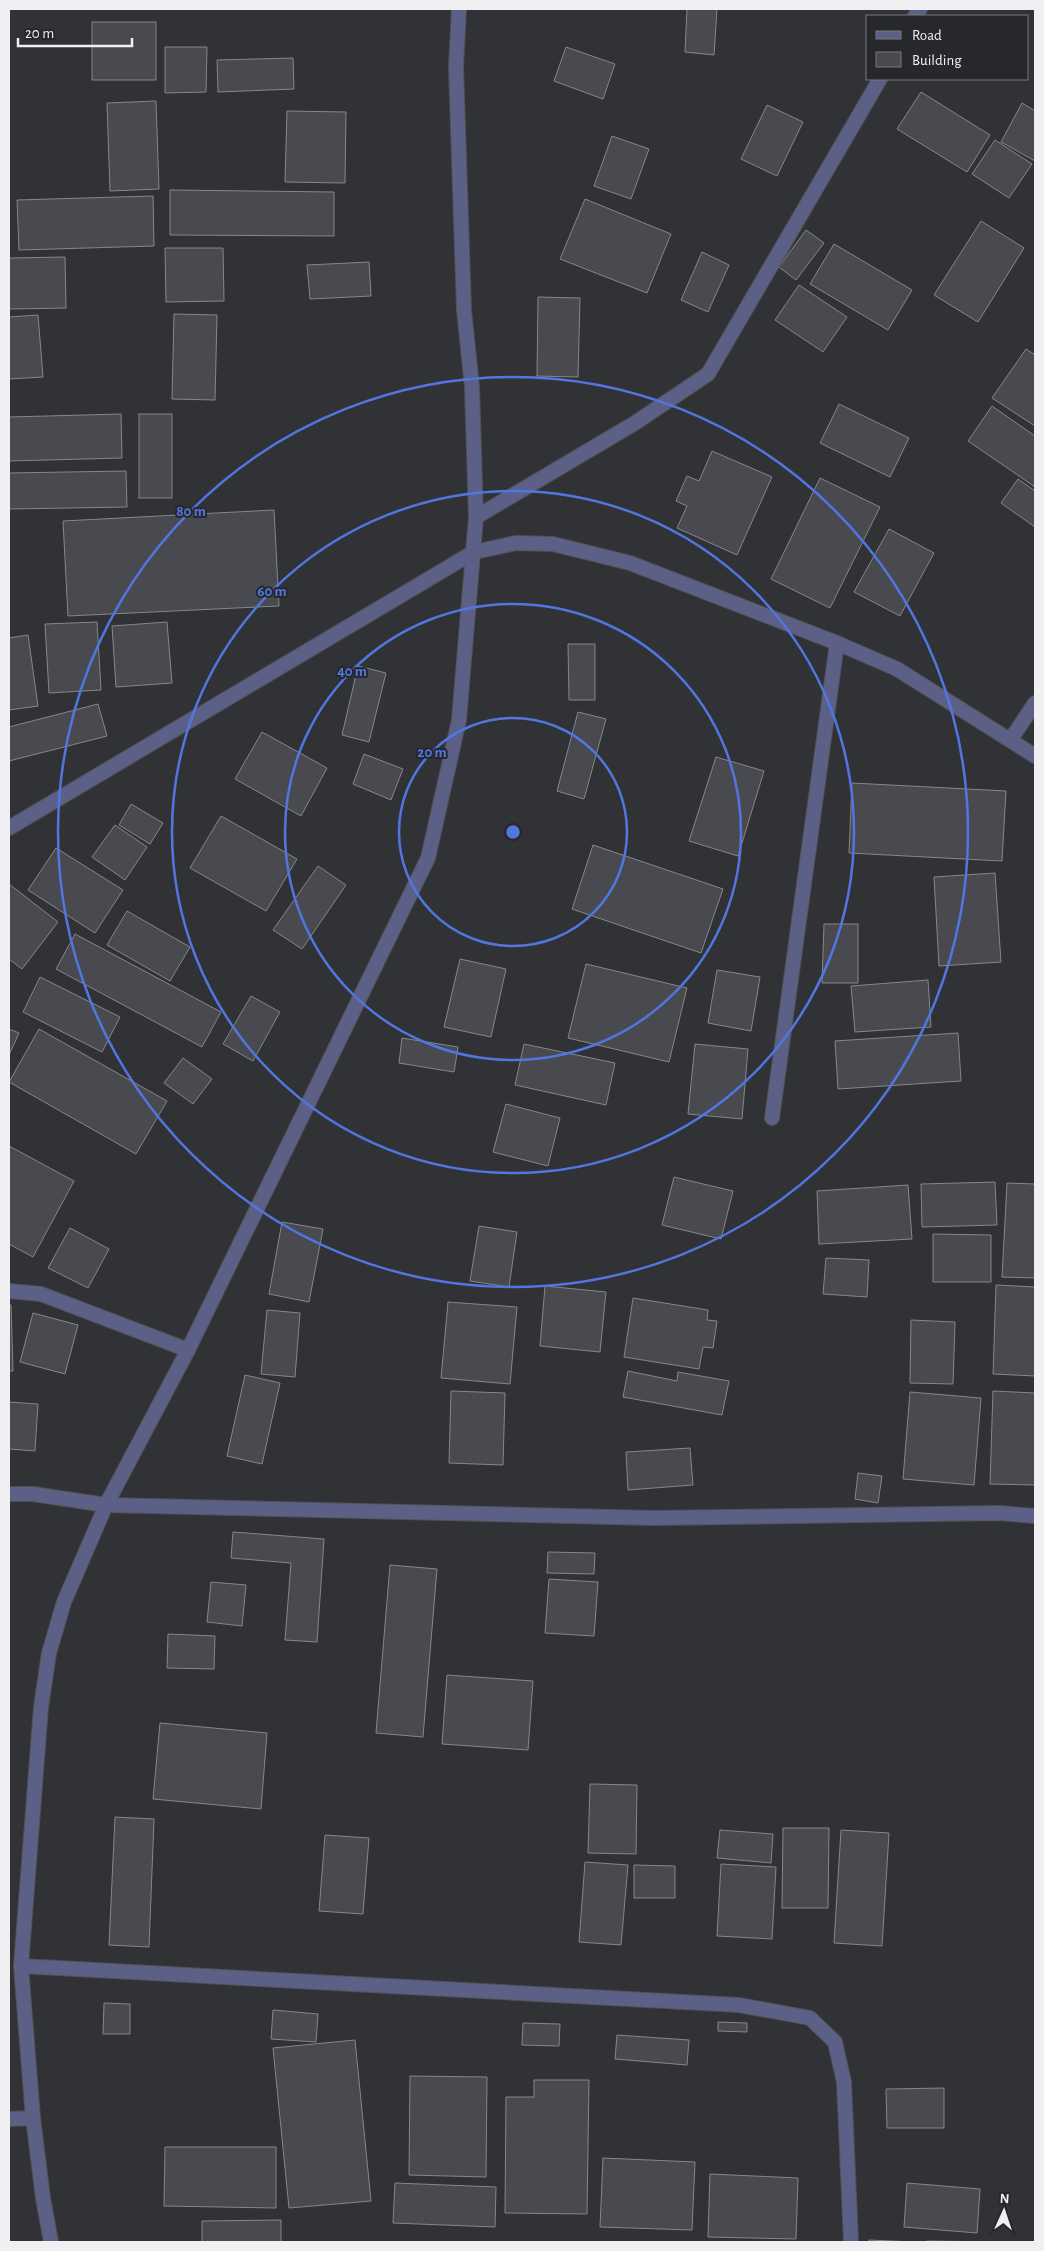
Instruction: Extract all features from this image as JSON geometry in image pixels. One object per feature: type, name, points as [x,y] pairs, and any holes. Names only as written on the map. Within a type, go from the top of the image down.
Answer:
[{"type":"street","points":[[51,2242],[43,2198],[33,2118],[21,1966],[41,1707],[49,1653],[64,1602],[106,1505],[188,1350],[428,858],[459,720],[476,517],[472,387],[464,310],[456,67],[459,9]]},
{"type":"street","points":[[476,517],[635,423],[708,374],[879,80]]},
{"type":"street","points":[[9,828],[474,552],[516,543],[553,544],[630,563],[836,643],[897,669],[1011,739],[1035,756]]},
{"type":"street","points":[[772,1118],[836,643]]},
{"type":"street","points":[[1011,739],[1035,703]]},
{"type":"street","points":[[9,1291],[41,1294],[188,1350]]},
{"type":"street","points":[[9,1494],[33,1494],[106,1505],[653,1518],[1000,1513],[1035,1516]]},
{"type":"street","points":[[21,1966],[739,2004],[810,2018],[835,2042],[844,2082],[851,2242]]},
{"type":"street","points":[[9,2119],[33,2118]]},
{"type":"building","points":[[687,9],[717,9],[714,55],[685,52]]},
{"type":"building","points":[[92,22],[156,22],[156,80],[92,80]]},
{"type":"building","points":[[165,47],[207,47],[206,92],[165,93]]},
{"type":"building","points":[[566,47],[615,64],[603,99],[554,81]]},
{"type":"building","points":[[293,58],[294,89],[218,92],[217,60]]},
{"type":"building","points":[[921,92],[990,135],[967,172],[897,129]]},
{"type":"building","points":[[156,101],[159,189],[110,191],[107,103]]},
{"type":"building","points":[[1022,103],[1035,111],[1035,161],[1001,142]]},
{"type":"building","points":[[767,105],[803,122],[777,176],[741,159]]},
{"type":"building","points":[[287,111],[346,112],[345,183],[285,182]]},
{"type":"building","points":[[612,136],[649,149],[631,199],[594,186]]},
{"type":"building","points":[[995,140],[1032,164],[1009,198],[972,174]]},
{"type":"building","points":[[170,190],[334,192],[334,236],[170,235]]},
{"type":"building","points":[[153,196],[154,246],[19,250],[17,200]]},
{"type":"building","points":[[585,199],[671,234],[647,293],[560,259]]},
{"type":"building","points":[[981,221],[1024,248],[978,322],[934,295]]},
{"type":"building","points":[[806,230],[824,243],[796,280],[779,267]]},
{"type":"building","points":[[834,244],[912,290],[888,330],[810,284]]},
{"type":"building","points":[[165,248],[223,248],[224,301],[166,302]]},
{"type":"building","points":[[702,252],[729,265],[708,312],[681,300]]},
{"type":"building","points":[[65,257],[66,308],[9,309],[9,258]]},
{"type":"building","points":[[369,262],[371,296],[310,299],[307,265]]},
{"type":"building","points":[[799,285],[847,317],[823,352],[775,320]]},
{"type":"building","points":[[538,297],[580,298],[578,377],[537,376]]},
{"type":"building","points":[[174,314],[217,315],[215,400],[172,399]]},
{"type":"building","points":[[38,315],[43,377],[9,379],[9,317]]},
{"type":"building","points":[[1026,349],[1035,355],[1035,426],[992,398]]},
{"type":"building","points":[[839,404],[909,438],[890,477],[820,443]]},
{"type":"building","points":[[992,406],[1035,436],[1035,487],[968,441]]},
{"type":"building","points":[[121,414],[122,458],[9,461],[9,417]]},
{"type":"building","points":[[139,414],[172,414],[172,498],[139,498]]},
{"type":"building","points":[[712,451],[772,477],[737,555],[677,528],[687,506],[676,501],[687,476],[699,481]]},
{"type":"building","points":[[126,471],[127,507],[9,509],[9,473]]},
{"type":"building","points":[[820,478],[880,507],[830,608],[771,579]]},
{"type":"building","points":[[1018,479],[1035,491],[1035,527],[1001,503]]},
{"type":"building","points":[[274,510],[279,606],[68,616],[63,521]]},
{"type":"building","points":[[889,529],[934,553],[900,616],[854,592]]},
{"type":"building","points":[[97,622],[101,690],[49,693],[45,624]]},
{"type":"building","points":[[167,622],[172,683],[116,687],[112,626]]},
{"type":"building","points":[[28,635],[38,706],[9,710],[9,638]]},
{"type":"building","points":[[568,644],[595,644],[595,700],[569,700]]},
{"type":"building","points":[[358,666],[386,673],[369,742],[342,735]]},
{"type":"building","points":[[98,704],[107,736],[9,761],[9,727]]},
{"type":"building","points":[[578,712],[606,719],[584,799],[557,791]]},
{"type":"building","points":[[262,732],[327,768],[301,816],[235,779]]},
{"type":"building","points":[[364,754],[403,769],[391,800],[353,784]]},
{"type":"building","points":[[716,757],[764,771],[738,856],[689,841]]},
{"type":"building","points":[[852,783],[1006,791],[1002,861],[849,853]]},
{"type":"building","points":[[131,804],[163,823],[150,844],[119,825]]},
{"type":"building","points":[[221,816],[297,859],[266,911],[190,868]]},
{"type":"building","points":[[115,825],[147,847],[125,880],[92,857]]},
{"type":"building","points":[[593,845],[723,889],[701,953],[572,909]]},
{"type":"building","points":[[56,848],[123,890],[95,933],[28,890]]},
{"type":"building","points":[[318,866],[346,885],[302,949],[273,930]]},
{"type":"building","points":[[995,873],[1001,962],[939,966],[934,877]]},
{"type":"building","points":[[9,884],[58,922],[22,969],[9,959]]},
{"type":"building","points":[[127,911],[190,947],[170,981],[107,945]]},
{"type":"building","points":[[824,924],[858,924],[858,983],[822,983]]},
{"type":"building","points":[[75,934],[221,1012],[202,1047],[56,969]]},
{"type":"building","points":[[460,959],[506,969],[491,1037],[444,1027]]},
{"type":"building","points":[[586,964],[687,988],[669,1062],[568,1038]]},
{"type":"building","points":[[717,970],[760,977],[751,1031],[708,1023]]},
{"type":"building","points":[[40,977],[120,1017],[102,1052],[23,1012]]},
{"type":"building","points":[[928,980],[931,1027],[855,1032],[851,986]]},
{"type":"building","points":[[251,996],[280,1012],[253,1061],[223,1044]]},
{"type":"building","points":[[9,1029],[19,1033],[9,1055]]},
{"type":"building","points":[[39,1029],[167,1101],[136,1154],[9,1082]]},
{"type":"building","points":[[958,1033],[961,1081],[838,1089],[835,1041]]},
{"type":"building","points":[[402,1038],[458,1047],[454,1072],[399,1063]]},
{"type":"building","points":[[524,1044],[615,1063],[606,1105],[515,1085]]},
{"type":"building","points":[[695,1044],[748,1049],[742,1119],[688,1114]]},
{"type":"building","points":[[183,1058],[212,1079],[193,1104],[164,1083]]},
{"type":"building","points":[[506,1104],[560,1118],[548,1166],[493,1152]]},
{"type":"building","points":[[9,1146],[74,1181],[33,1257],[9,1244]]},
{"type":"building","points":[[674,1177],[733,1191],[721,1239],[662,1225]]},
{"type":"building","points":[[995,1182],[997,1225],[922,1227],[921,1184]]},
{"type":"building","points":[[1007,1183],[1035,1184],[1035,1278],[1002,1277]]},
{"type":"building","points":[[908,1185],[912,1239],[819,1244],[817,1191]]},
{"type":"building","points":[[282,1222],[323,1229],[309,1302],[269,1294]]},
{"type":"building","points":[[479,1226],[517,1232],[509,1287],[470,1281]]},
{"type":"building","points":[[70,1228],[109,1249],[88,1288],[48,1268]]},
{"type":"building","points":[[933,1234],[991,1235],[991,1282],[933,1282]]},
{"type":"building","points":[[826,1258],[869,1260],[867,1297],[823,1294]]},
{"type":"building","points":[[996,1285],[1035,1287],[1035,1376],[993,1374]]},
{"type":"building","points":[[545,1286],[606,1292],[600,1352],[540,1346]]},
{"type":"building","points":[[633,1298],[708,1310],[707,1320],[717,1321],[713,1348],[703,1347],[699,1369],[624,1357]]},
{"type":"building","points":[[448,1302],[517,1307],[510,1384],[441,1378]]},
{"type":"building","points":[[9,1305],[11,1305],[13,1371],[9,1371]]},
{"type":"building","points":[[267,1310],[300,1313],[295,1377],[261,1374]]},
{"type":"building","points":[[33,1313],[78,1325],[65,1374],[20,1362]]},
{"type":"building","points":[[911,1320],[955,1322],[953,1384],[910,1383]]},
{"type":"building","points":[[628,1371],[677,1381],[678,1372],[729,1381],[722,1415],[623,1397]]},
{"type":"building","points":[[245,1375],[280,1383],[262,1464],[227,1456]]},
{"type":"building","points":[[451,1391],[505,1393],[503,1465],[449,1463]]},
{"type":"building","points":[[993,1391],[1035,1393],[1035,1485],[990,1484]]},
{"type":"building","points":[[910,1392],[981,1398],[974,1485],[903,1479]]},
{"type":"building","points":[[9,1402],[38,1404],[35,1451],[9,1449]]},
{"type":"building","points":[[690,1448],[693,1485],[628,1490],[626,1452]]},
{"type":"building","points":[[858,1473],[882,1476],[878,1503],[855,1499]]},
{"type":"building","points":[[233,1532],[324,1539],[317,1642],[285,1640],[291,1563],[231,1558]]},
{"type":"building","points":[[548,1552],[595,1553],[594,1574],[547,1573]]},
{"type":"building","points":[[390,1565],[437,1569],[423,1737],[376,1733]]},
{"type":"building","points":[[549,1579],[598,1582],[594,1636],[545,1633]]},
{"type":"building","points":[[211,1582],[246,1585],[242,1626],[207,1622]]},
{"type":"building","points":[[168,1634],[215,1636],[214,1669],[167,1668]]},
{"type":"building","points":[[447,1675],[533,1681],[528,1750],[442,1744]]},
{"type":"building","points":[[160,1723],[267,1733],[261,1809],[153,1799]]},
{"type":"building","points":[[590,1784],[637,1785],[636,1854],[588,1853]]},
{"type":"building","points":[[115,1817],[154,1819],[149,1947],[109,1945]]},
{"type":"building","points":[[783,1828],[829,1828],[828,1908],[782,1908]]},
{"type":"building","points":[[720,1830],[773,1834],[771,1863],[717,1858]]},
{"type":"building","points":[[841,1830],[889,1833],[882,1946],[834,1943]]},
{"type":"building","points":[[325,1835],[369,1838],[363,1914],[319,1911]]},
{"type":"building","points":[[585,1862],[628,1865],[621,1945],[579,1942]]},
{"type":"building","points":[[721,1864],[776,1867],[772,1939],[717,1936]]},
{"type":"building","points":[[634,1865],[675,1866],[675,1898],[634,1898]]},
{"type":"building","points":[[104,2003],[130,2004],[130,2034],[103,2034]]},
{"type":"building","points":[[273,2010],[318,2014],[316,2042],[271,2039]]},
{"type":"building","points":[[718,2022],[747,2023],[747,2032],[718,2031]]},
{"type":"building","points":[[523,2023],[560,2024],[559,2046],[522,2045]]},
{"type":"building","points":[[617,2035],[689,2040],[687,2065],[615,2059]]},
{"type":"building","points":[[355,2040],[371,2201],[289,2208],[273,2048]]},
{"type":"building","points":[[410,2076],[487,2077],[486,2177],[409,2175]]},
{"type":"building","points":[[534,2080],[589,2080],[587,2214],[505,2213],[506,2097],[534,2097]]},
{"type":"building","points":[[944,2088],[944,2128],[887,2128],[886,2089]]},
{"type":"building","points":[[165,2147],[276,2147],[276,2208],[164,2206]]},
{"type":"building","points":[[603,2158],[695,2162],[692,2230],[600,2227]]},
{"type":"building","points":[[710,2174],[798,2178],[796,2239],[708,2237]]},
{"type":"building","points":[[395,2183],[496,2187],[495,2227],[393,2223]]},
{"type":"building","points":[[907,2183],[980,2189],[977,2233],[904,2227]]},
{"type":"building","points":[[281,2220],[281,2242],[202,2242],[202,2221]]},
{"type":"building","points":[[869,2240],[913,2242],[869,2242]]},
{"type":"building","points":[[927,2241],[999,2242],[927,2242]]}]
